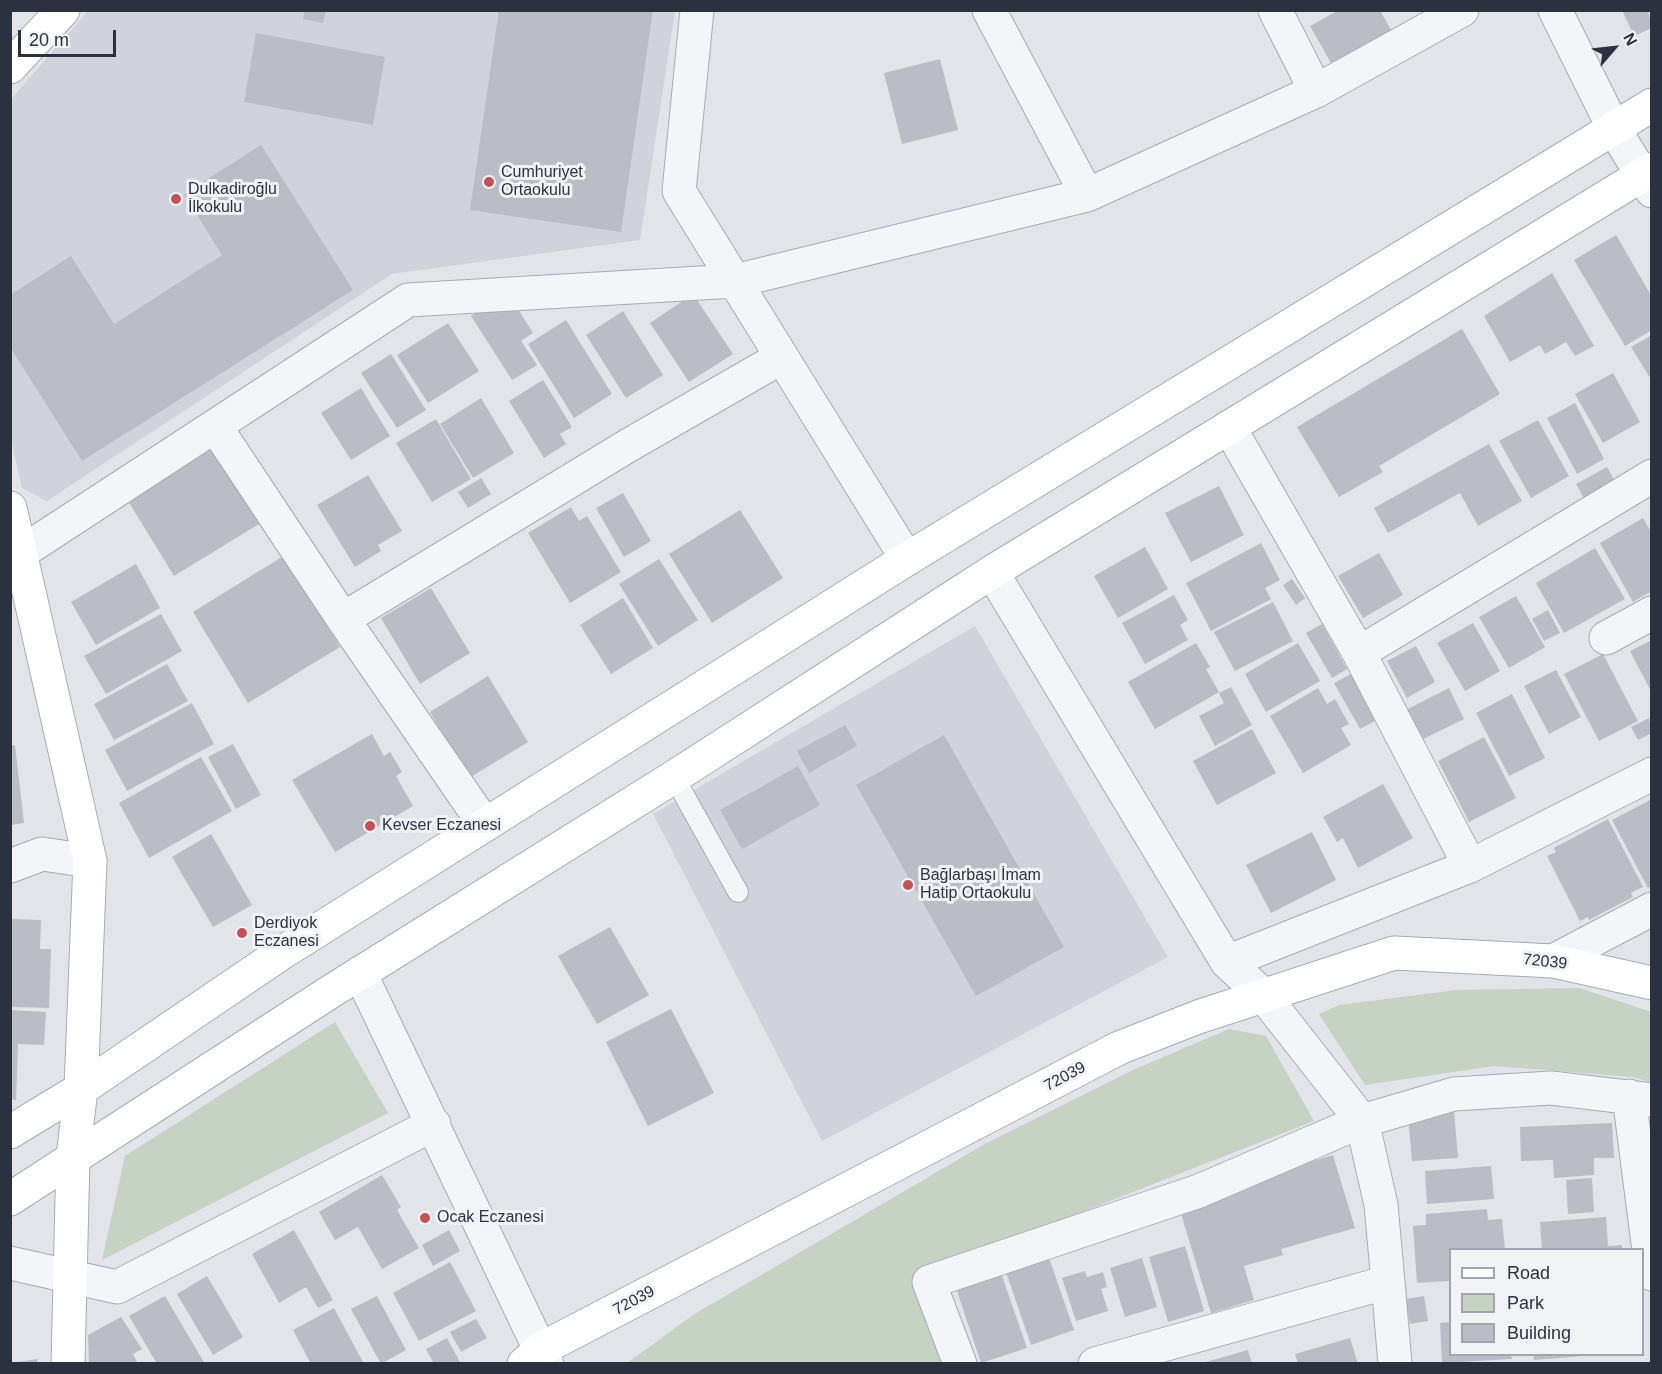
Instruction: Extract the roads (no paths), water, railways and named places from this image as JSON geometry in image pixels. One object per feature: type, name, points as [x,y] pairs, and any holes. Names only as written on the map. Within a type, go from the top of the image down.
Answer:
[{"type":"main road","points":[[10,67],[48,16]]},
{"type":"main road","points":[[10,1132],[81,1089],[280,954],[907,559],[1652,105]]},
{"type":"main road","points":[[10,1199],[992,572],[1229,427],[1648,178]]},
{"type":"main road","points":[[10,508],[22,552],[90,861],[81,1089],[73,1157],[68,1364]]},
{"type":"main road","name":"72039","points":[[537,1359],[1119,1048],[1198,1017],[1394,953],[1553,961],[1652,982]]},
{"type":"street","points":[[697,10],[679,190],[907,559]]},
{"type":"street","points":[[989,10],[1087,195]]},
{"type":"street","points":[[1275,10],[1317,91]]},
{"type":"street","points":[[22,552],[408,300],[735,280],[1087,195],[1317,91],[1462,10]]},
{"type":"street","points":[[1555,10],[1614,129],[1648,178]]},
{"type":"street","points":[[343,619],[629,446],[782,357]]},
{"type":"street","points":[[215,426],[343,619],[485,825]]},
{"type":"street","points":[[1229,427],[1359,653],[1470,866]]},
{"type":"street","points":[[1359,653],[1652,476]]},
{"type":"street","points":[[992,572],[1227,962],[1264,996],[1362,1121],[1381,1205],[1395,1364]]},
{"type":"street","points":[[1606,638],[1652,613]]},
{"type":"street","points":[[1227,962],[1470,866],[1652,774]]},
{"type":"street","points":[[10,866],[42,854],[90,861]]},
{"type":"street","points":[[1553,961],[1652,909]]},
{"type":"street","points":[[360,974],[434,1124],[537,1359]]},
{"type":"street","points":[[960,1364],[929,1282],[1199,1191],[1362,1121],[1454,1094],[1551,1088],[1640,1098],[1652,1274]]},
{"type":"street","points":[[10,1263],[117,1287],[434,1124]]},
{"type":"street","points":[[1095,1364],[1388,1282]]},
{"type":"lane","points":[[674,777],[738,892]]},
{"type":"place","name":"Cumhuriyet Ortaokulu","points":[[489,182]]},
{"type":"place","name":"Dulkadiroğlu İlkokulu","points":[[176,199]]},
{"type":"place","name":"Kevser Eczanesi","points":[[370,826]]},
{"type":"place","name":"Bağlarbaşı İmam Hatip Ortaokulu","points":[[908,885]]},
{"type":"place","name":"Derdiyok Eczanesi","points":[[242,933]]},
{"type":"place","name":"Ocak Eczanesi","points":[[425,1218]]}]
